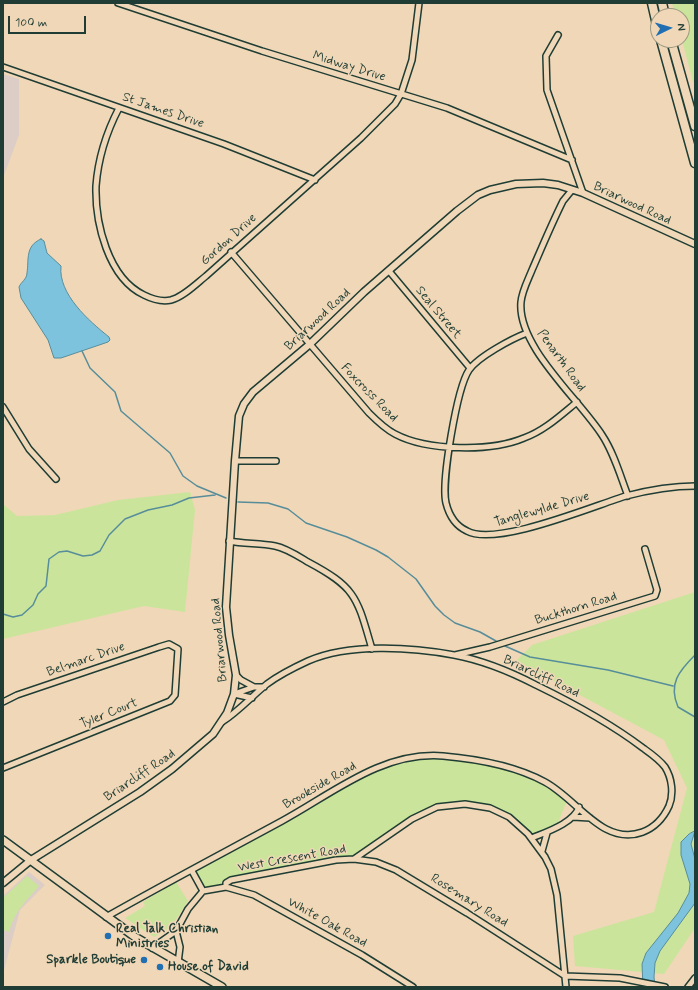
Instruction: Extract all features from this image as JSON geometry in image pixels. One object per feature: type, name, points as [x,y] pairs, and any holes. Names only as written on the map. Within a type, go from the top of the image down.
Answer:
[{"type":"main road","points":[[663,48],[695,161]]},
{"type":"main road","points":[[673,48],[695,126]]},
{"type":"main road","points":[[3,840],[106,917],[152,948],[221,987]]},
{"type":"street","name":"Midway Drive","points":[[118,3],[262,51],[480,120],[572,160]]},
{"type":"street","name":"Gordon Drive","points":[[119,108],[105,144],[97,176],[96,194],[99,217],[106,245],[120,276],[141,293],[154,299],[170,300],[178,297],[197,283],[315,180],[361,138],[395,104],[401,94],[414,54],[419,3]]},
{"type":"street","points":[[558,35],[546,56],[546,80],[552,109],[583,193]]},
{"type":"street","name":"St James Drive","points":[[3,67],[242,151],[315,180]]},
{"type":"street","name":"Briarwood Road","points":[[222,722],[234,694],[236,675],[226,607],[229,541],[239,416],[249,397],[310,344],[364,292],[457,211],[478,195],[503,186],[529,183],[558,185],[583,193],[695,244]]},
{"type":"street","name":"Penarth Road","points":[[572,190],[563,200],[545,238],[524,291],[521,309],[527,333],[536,350],[577,402],[610,448],[628,496]]},
{"type":"street","name":"Foxcross Road","points":[[231,252],[369,413],[388,431],[420,443],[450,447],[487,446],[518,441],[540,430],[577,402]]},
{"type":"street","name":"Seal Street","points":[[389,271],[470,368]]},
{"type":"street","points":[[470,368],[498,348],[527,333]]},
{"type":"street","name":"Tanglewylde Drive","points":[[470,368],[458,395],[445,487],[446,504],[456,523],[474,534],[486,536],[499,534],[547,522],[628,496],[664,488],[695,486]]},
{"type":"street","points":[[3,407],[29,449],[52,477],[56,479]]},
{"type":"street","points":[[235,461],[276,461]]},
{"type":"street","points":[[229,541],[280,548],[315,565],[341,582],[350,590],[356,600],[372,649]]},
{"type":"street","name":"Buckthorn Road","points":[[455,655],[490,647],[655,596],[657,590],[645,549]]},
{"type":"street","name":"Belmarc Drive","points":[[3,702],[24,692],[159,646],[169,644],[176,647]]},
{"type":"street","name":"Tyler Court","points":[[3,768],[170,702],[174,695],[178,651],[176,647]]},
{"type":"street","name":"Briarcliff Road","points":[[3,883],[31,860],[159,779],[197,748],[222,722],[264,687],[310,660],[338,652],[372,649],[455,655],[508,672],[552,693],[614,728],[663,764],[669,776],[672,796],[668,808],[653,828],[640,834],[620,833],[605,828],[591,818]]},
{"type":"street","points":[[236,675],[241,680],[254,686],[264,687]]},
{"type":"street","points":[[234,694],[254,686]]},
{"type":"street","points":[[234,694],[252,698]]},
{"type":"street","name":"Brookside Road","points":[[106,917],[192,871],[236,844],[298,812],[347,782],[391,763],[412,758],[438,756],[468,759],[499,765],[544,782],[579,807],[591,818]]},
{"type":"street","name":"West Crescent Road","points":[[203,891],[226,887],[226,883],[231,880],[336,860],[354,859],[374,844],[427,811],[456,804],[474,804],[498,811],[519,825],[542,851],[551,869],[555,882],[566,987]]},
{"type":"street","points":[[532,838],[547,833],[574,817],[579,807]]},
{"type":"street","points":[[574,817],[591,818]]},
{"type":"street","points":[[542,851],[547,833]]},
{"type":"street","name":"Rosemary Road","points":[[354,859],[376,862],[396,870],[467,913],[565,976]]},
{"type":"street","points":[[152,948],[176,931],[188,908],[203,891],[192,871]]},
{"type":"street","name":"White Oak Road","points":[[226,887],[254,895],[362,955],[413,987]]},
{"type":"street","points":[[176,931],[180,947],[178,963]]},
{"type":"street","points":[[565,976],[620,978],[665,987]]},
{"type":"street","points":[[688,987],[695,978]]},
{"type":"shaded area","points":[[3,74],[19,79],[19,135],[3,178]]},
{"type":"shaded area","points":[[29,872],[45,885],[20,910],[3,974],[3,896]]},
{"type":"green space","points":[[672,3],[695,3],[695,90],[684,48],[690,48],[690,8],[673,8]]},
{"type":"green space","points":[[190,492],[195,510],[185,612],[144,606],[3,639],[3,504],[17,516],[55,515],[118,500]]},
{"type":"green space","points":[[695,592],[695,928],[664,974],[575,966],[573,936],[654,912],[687,788],[664,740],[516,661],[532,645]]},
{"type":"green space","points":[[438,756],[484,762],[529,775],[568,798],[558,823],[532,838],[498,811],[465,804],[437,807],[354,859],[231,880],[226,887],[203,891],[192,871],[347,781],[391,763]]},
{"type":"green space","points":[[27,876],[39,886],[17,913],[9,932],[3,930],[3,898]]},
{"type":"green space","points":[[176,882],[188,901],[174,922],[166,930],[154,937],[125,918],[145,906],[143,902]]},
{"type":"water","points":[[41,239],[44,241],[47,253],[61,266],[61,276],[64,287],[70,297],[84,315],[109,337],[110,340],[108,342],[61,358],[54,358],[48,340],[21,298],[19,287],[27,275],[30,249],[32,245]]},
{"type":"water","points":[[695,831],[691,844],[695,859],[695,903],[660,951],[655,963],[655,987],[643,987],[642,964],[646,953],[678,913],[689,893],[690,884],[681,855],[681,842],[689,834]]},
{"type":"waterway","points":[[82,351],[90,368],[115,392],[121,411],[170,453],[183,476],[197,486],[226,498]]},
{"type":"waterway","points":[[3,614],[13,617],[22,615],[33,605],[38,594],[46,586],[49,559],[59,552],[67,551],[83,556],[92,555],[100,551],[109,535],[125,519],[148,510],[172,505],[189,498],[215,495]]},
{"type":"waterway","points":[[238,502],[268,503],[288,509],[306,523],[347,537],[376,550],[388,557],[416,579],[435,606],[444,615],[455,623],[480,632],[496,641]]},
{"type":"waterway","points":[[505,646],[530,657],[608,670],[673,686]]},
{"type":"waterway","points":[[695,655],[680,672],[674,691],[678,707],[695,717]]},
{"type":"place","name":"Real Talk Christian Ministries","points":[[108,936]]},
{"type":"place","name":"Sparkle Boutique","points":[[144,960]]},
{"type":"place","name":"House of David","points":[[160,967]]}]
